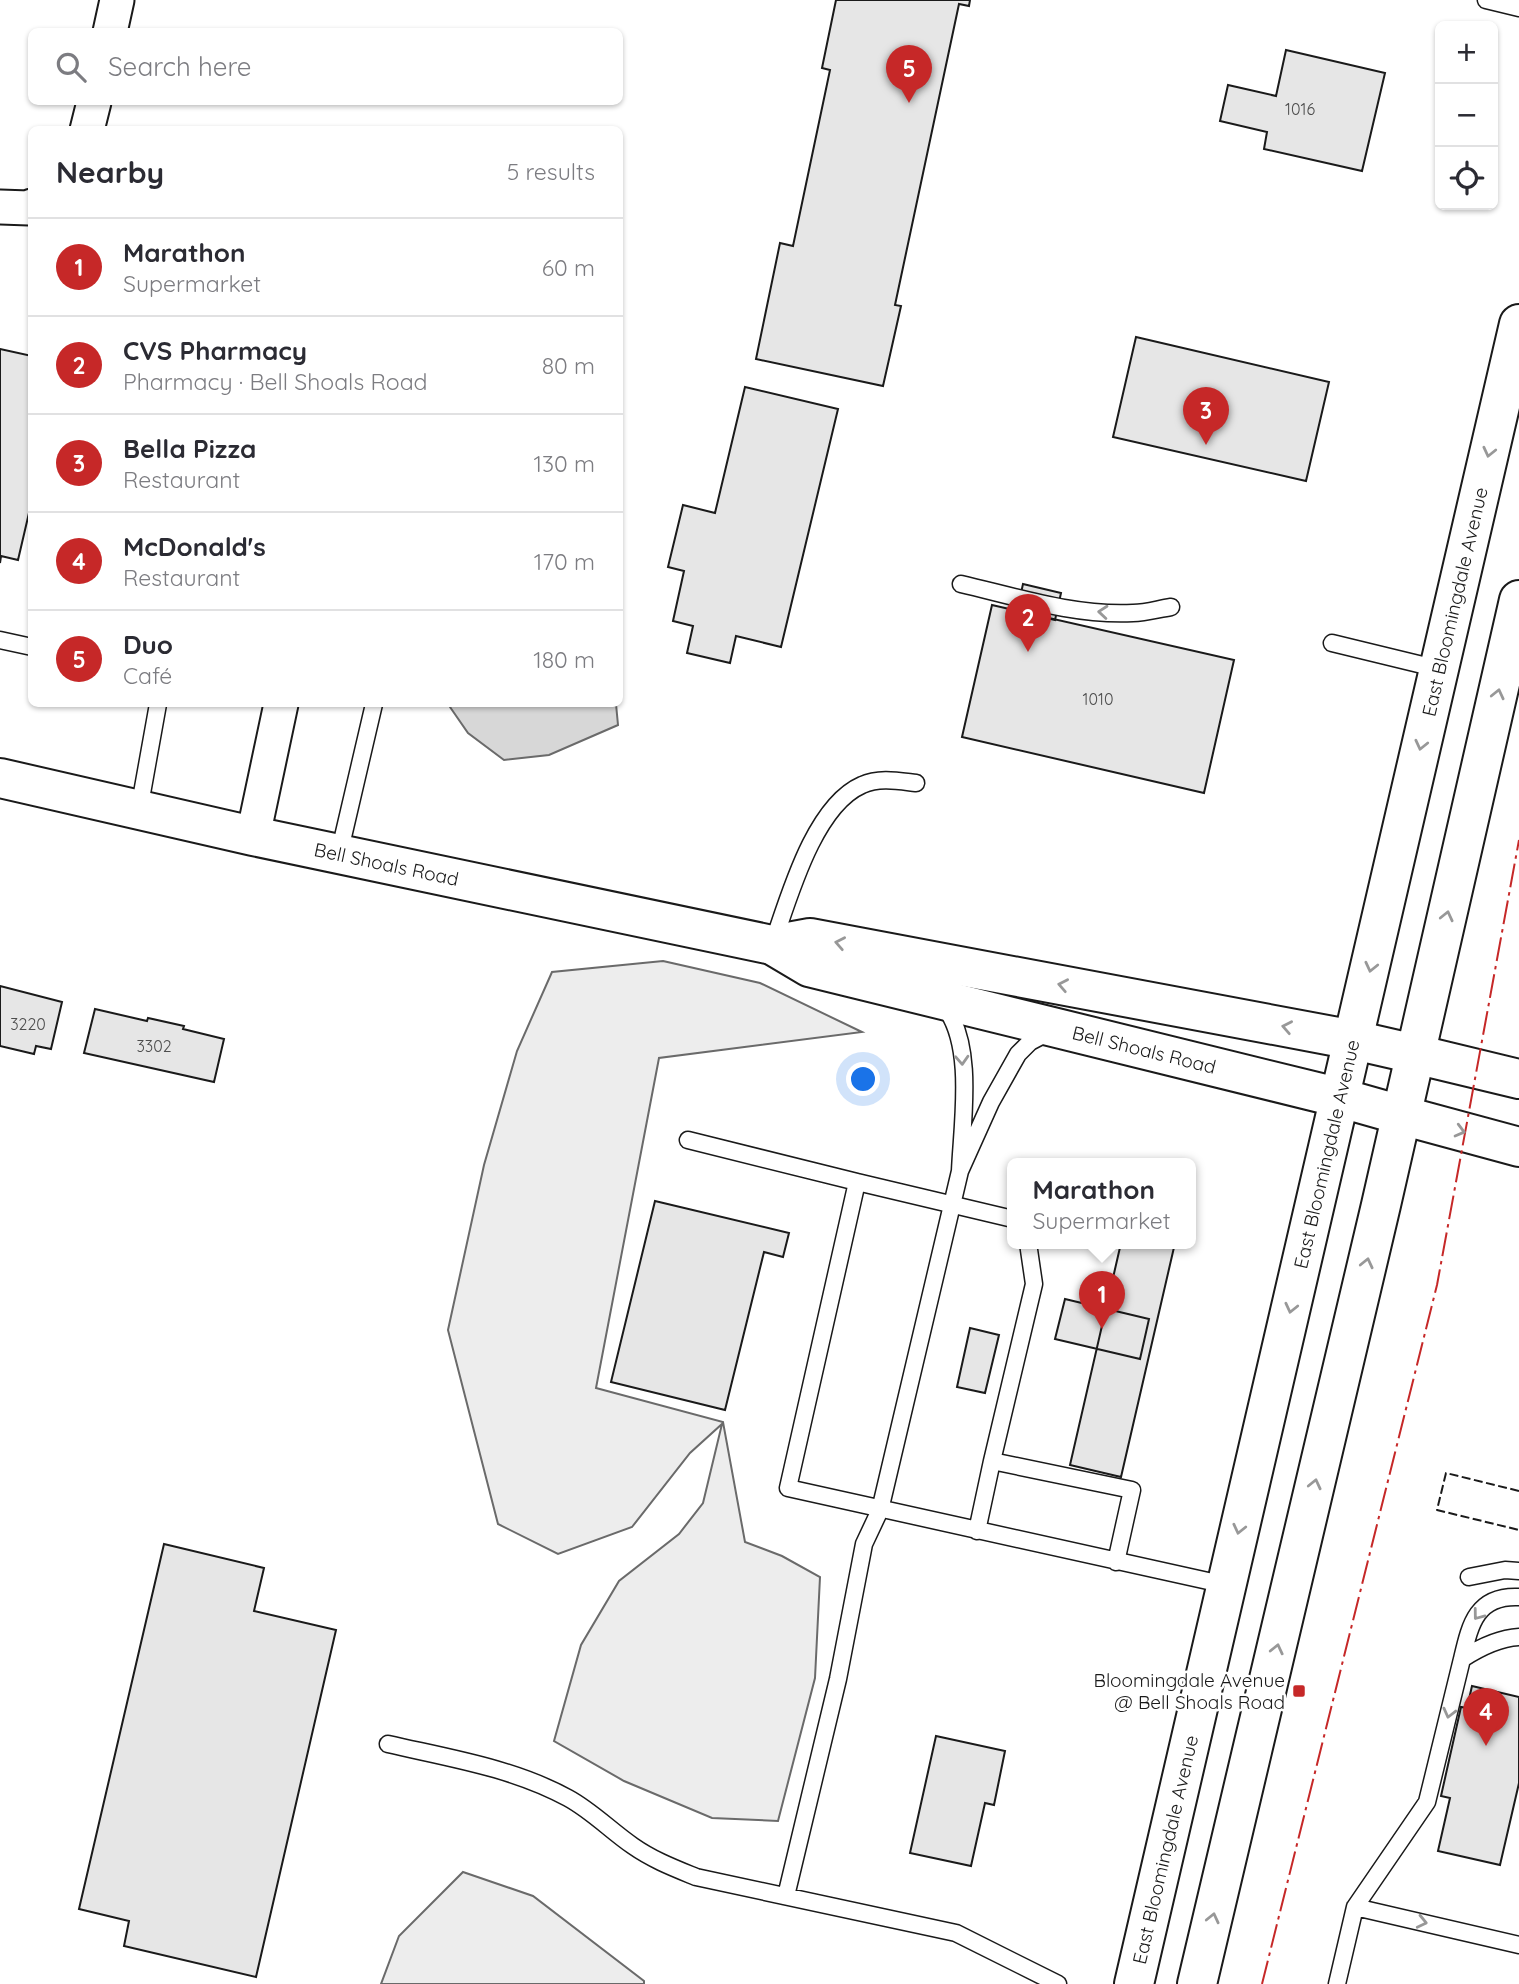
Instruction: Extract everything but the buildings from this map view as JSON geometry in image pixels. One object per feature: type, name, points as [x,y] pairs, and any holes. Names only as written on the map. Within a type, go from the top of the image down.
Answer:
[{"type":"main road","name":"East Bloomingdale Avenue","points":[[1133,1984],[1519,324]]},
{"type":"main road","points":[[1197,1984],[1519,600]]},
{"type":"main road","name":"Bell Shoals Road","points":[[0,778],[253,836],[772,945],[809,967],[1340,1098],[1519,1147]]},
{"type":"main road","name":"Bell Shoals Road","points":[[772,945],[810,937],[1354,1040],[1519,1079]]},
{"type":"street","points":[[111,28],[117,0]]},
{"type":"street","points":[[88,126],[93,105]]},
{"type":"street","points":[[0,207],[28,208]]},
{"type":"street","points":[[253,836],[280,707]]},
{"type":"lane","points":[[1486,0],[1519,8]]},
{"type":"lane","points":[[961,584],[1067,608],[1134,613],[1171,607]]},
{"type":"lane","points":[[0,640],[28,646]]},
{"type":"lane","points":[[1332,643],[1438,668]]},
{"type":"lane","points":[[139,810],[157,707]]},
{"type":"lane","points":[[339,854],[373,707]]},
{"type":"lane","points":[[772,945],[807,850],[841,799],[863,784],[889,780],[916,783]]},
{"type":"lane","points":[[786,1896],[838,1679],[864,1544],[880,1510],[960,1171],[963,1097],[961,1041],[957,1027],[938,998]]},
{"type":"lane","points":[[960,1171],[991,1102],[1018,1054],[1042,1034],[1059,1028]]},
{"type":"lane","points":[[688,1140],[1007,1218]]},
{"type":"lane","points":[[857,1182],[788,1488],[1226,1585]]},
{"type":"lane","points":[[976,1531],[1034,1284],[1029,1249]]},
{"type":"lane","points":[[992,1461],[1132,1490],[1116,1562]]},
{"type":"lane","points":[[1469,1577],[1519,1570]]},
{"type":"lane","points":[[1337,1984],[1355,1907],[1427,1802],[1469,1628],[1475,1615],[1484,1606],[1498,1599],[1507,1596],[1519,1597]]},
{"type":"lane","points":[[1462,1659],[1508,1637],[1519,1637]]},
{"type":"lane","points":[[388,1744],[521,1777],[570,1799],[633,1846],[665,1865],[696,1877],[956,1933],[1058,1984]]},
{"type":"lane","points":[[1355,1907],[1519,1945]]},
{"type":"shaded area","points":[[450,707],[616,707],[618,725],[549,755],[504,760],[468,733]]},
{"type":"shaded area","points":[[663,961],[760,983],[862,1032],[659,1058],[596,1388],[723,1422],[745,1542],[782,1556],[820,1577],[815,1678],[778,1821],[712,1818],[624,1781],[554,1741],[581,1645],[619,1581],[679,1534],[703,1503],[722,1424],[690,1453],[632,1527],[558,1554],[498,1524],[448,1330],[484,1165],[517,1051],[552,972]]},
{"type":"shaded area","points":[[463,1872],[533,1896],[644,1981],[644,1984],[381,1984],[399,1936]]},
{"type":"fence","points":[[1519,1491],[1446,1473],[1437,1510],[1519,1530]]},
{"type":"power","points":[[1262,1984],[1437,1285],[1519,840]]},
{"type":"place","name":"Duo","points":[[909,103]]},
{"type":"place","name":"Bella Pizza","points":[[1206,445]]},
{"type":"place","name":"CVS Pharmacy","points":[[1028,652]]},
{"type":"place","name":"Marathon","points":[[1102,1329]]},
{"type":"place","name":"Bloomingdale Avenue @ Bell Shoals Road","points":[[1299,1691]]},
{"type":"place","name":"McDonald's","points":[[1486,1746]]}]
